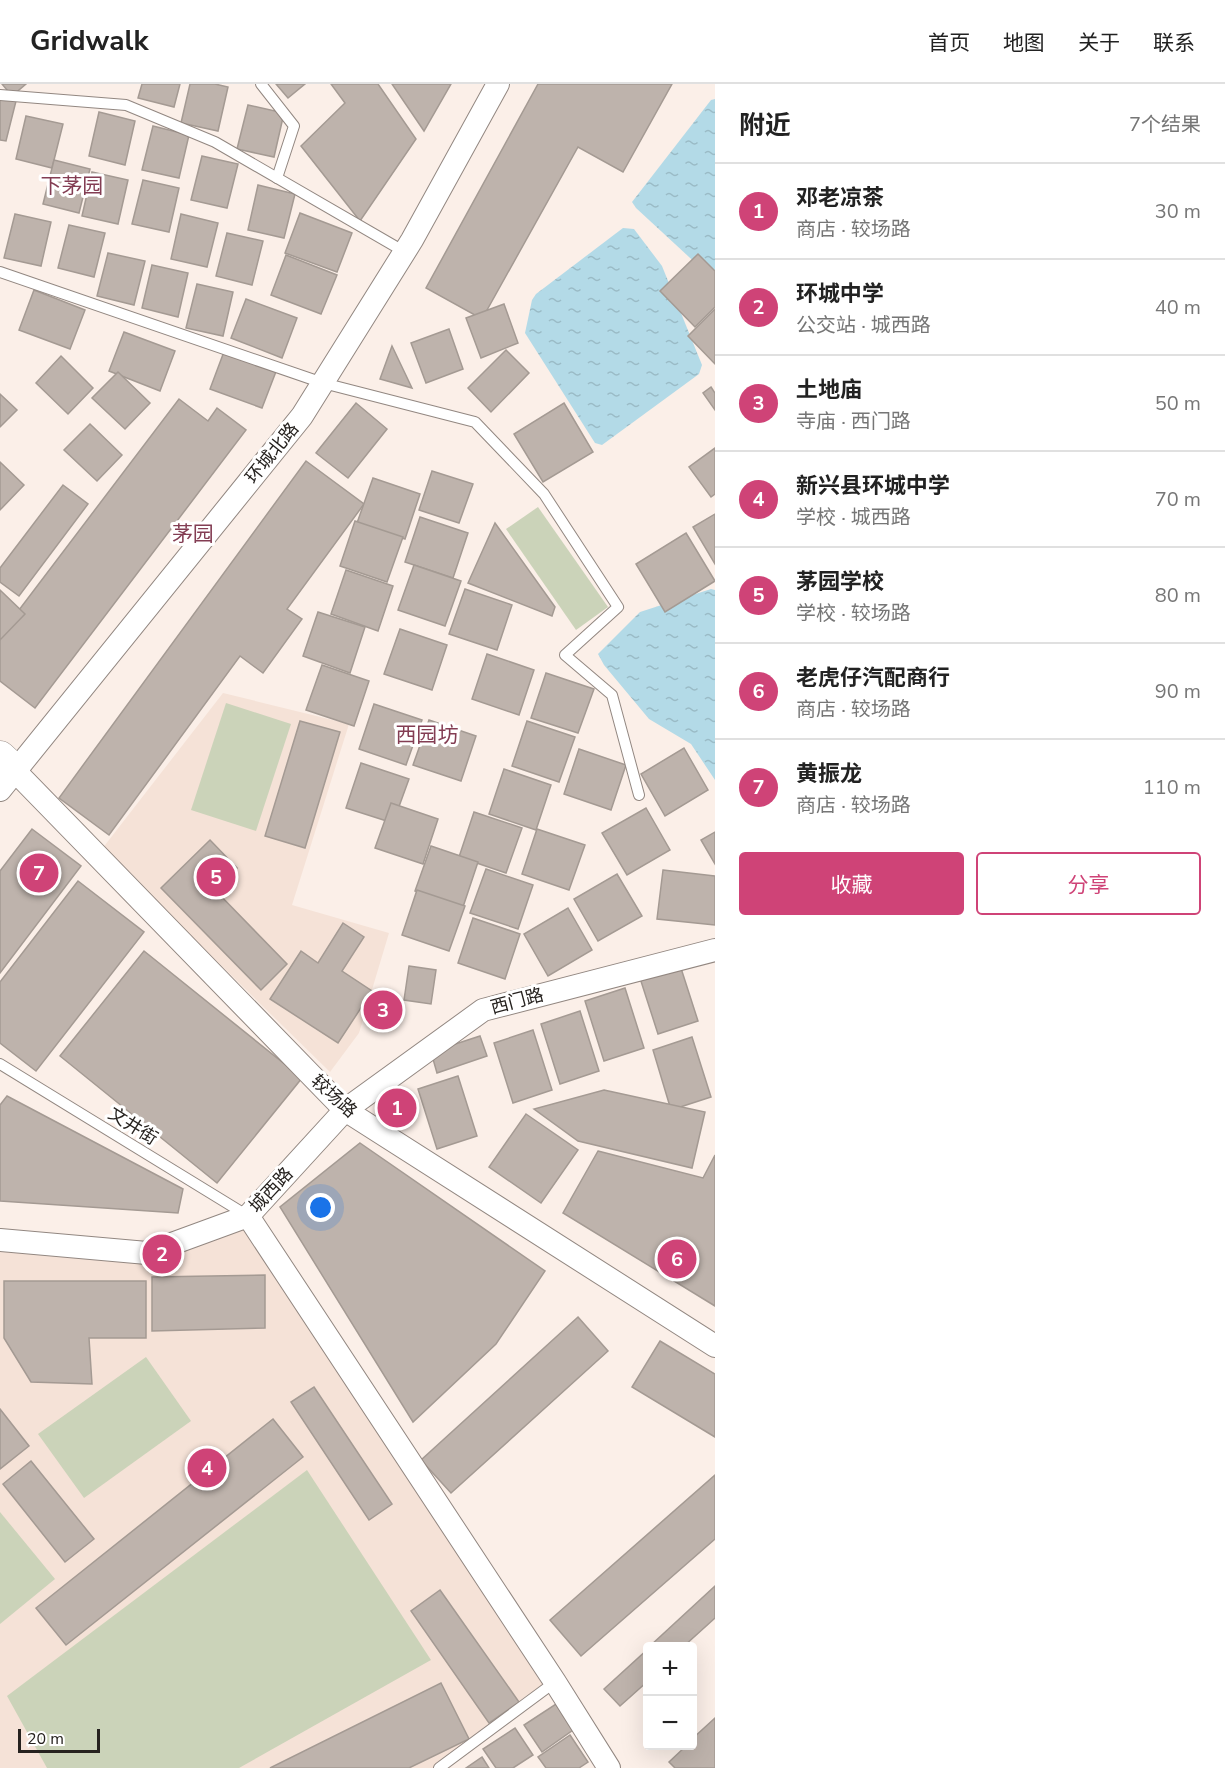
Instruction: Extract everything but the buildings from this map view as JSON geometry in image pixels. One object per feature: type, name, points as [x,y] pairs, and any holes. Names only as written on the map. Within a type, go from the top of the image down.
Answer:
[{"type":"street","name":"环城北路","points":[[5,772],[302,416],[405,252],[498,84]]},
{"type":"street","name":"较场路","points":[[5,772],[345,1110],[715,1346]]},
{"type":"street","name":"西门路","points":[[345,1110],[483,1010],[715,950]]},
{"type":"street","name":"城西路","points":[[0,1240],[147,1253],[248,1216],[345,1110]]},
{"type":"street","points":[[248,1216],[555,1682],[609,1768]]},
{"type":"lane","points":[[261,84],[294,126],[277,178]]},
{"type":"lane","points":[[0,95],[126,105],[215,142],[405,252]]},
{"type":"lane","points":[[0,272],[323,383],[475,422],[544,494],[618,607],[566,655],[612,695],[639,795]]},
{"type":"lane","name":"文井街","points":[[0,1064],[248,1216]]},
{"type":"lane","points":[[439,1768],[555,1682]]},
{"type":"shaded area","points":[[223,693],[349,724],[292,905],[389,933],[359,1033],[330,1072],[102,849]]},
{"type":"shaded area","points":[[248,1216],[555,1682],[439,1768],[0,1768],[0,1240],[147,1253]]},
{"type":"green space","points":[[538,507],[608,607],[576,630],[506,529]]},
{"type":"green space","points":[[226,703],[291,724],[256,831],[191,810]]},
{"type":"green space","points":[[146,1357],[191,1421],[84,1498],[38,1434]]},
{"type":"green space","points":[[307,1470],[431,1660],[239,1768],[47,1768],[7,1696]]},
{"type":"green space","points":[[0,1512],[55,1579],[0,1624]]},
{"type":"water","points":[[715,99],[715,281],[632,202],[711,100]]},
{"type":"water","points":[[623,228],[634,229],[662,266],[702,365],[699,374],[602,445],[595,443],[525,333],[532,300],[536,294]]},
{"type":"water","points":[[711,589],[715,590],[715,780],[691,744],[649,719],[604,665],[598,654],[640,612]]},
{"type":"place","name":"黄振龙","points":[[39,873]]},
{"type":"place","name":"茅园学校","points":[[216,877]]},
{"type":"place","name":"土地庙","points":[[383,1010]]},
{"type":"place","name":"邓老凉茶","points":[[397,1108]]},
{"type":"place","name":"环城中学","points":[[162,1254]]},
{"type":"place","name":"老虎仔汽配商行","points":[[677,1259]]},
{"type":"place","name":"新兴县环城中学","points":[[207,1468]]},
{"type":"district","name":"下茅园","points":[[72,186]]},
{"type":"district","name":"茅园","points":[[193,534]]},
{"type":"district","name":"西园坊","points":[[427,735]]}]
